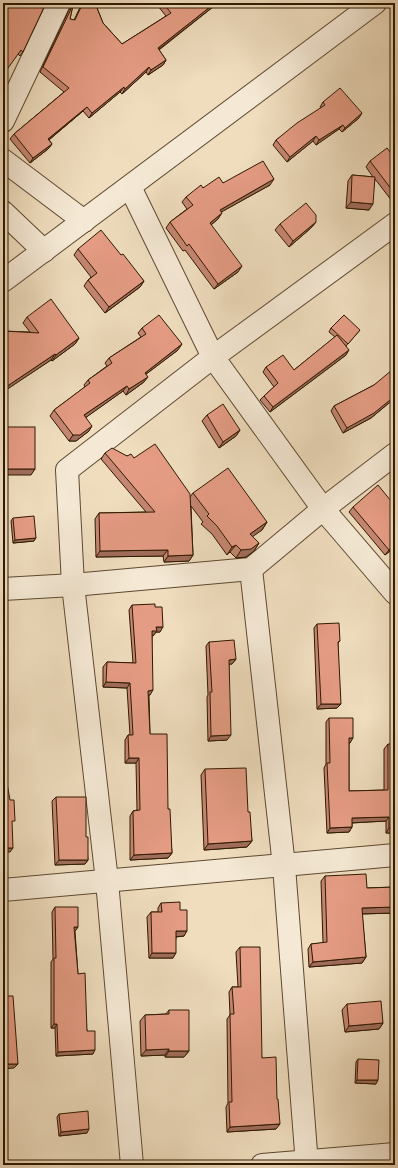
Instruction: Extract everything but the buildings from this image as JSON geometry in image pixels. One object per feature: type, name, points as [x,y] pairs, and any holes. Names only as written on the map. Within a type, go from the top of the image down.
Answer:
[{"type":"street","points":[[3,121],[59,3]]},
{"type":"street","points":[[3,282],[375,3]]},
{"type":"street","points":[[3,160],[84,221]]},
{"type":"street","points":[[130,187],[213,357],[323,509],[395,592]]},
{"type":"street","points":[[3,212],[44,251]]},
{"type":"street","points":[[132,1165],[107,881],[73,585],[67,470],[213,357],[395,224]]},
{"type":"street","points":[[3,589],[73,585],[251,569],[323,509],[395,454]]},
{"type":"street","points":[[251,569],[284,866],[307,1163]]},
{"type":"street","points":[[3,890],[395,855]]},
{"type":"street","points":[[262,1165],[307,1163],[395,1154]]}]
